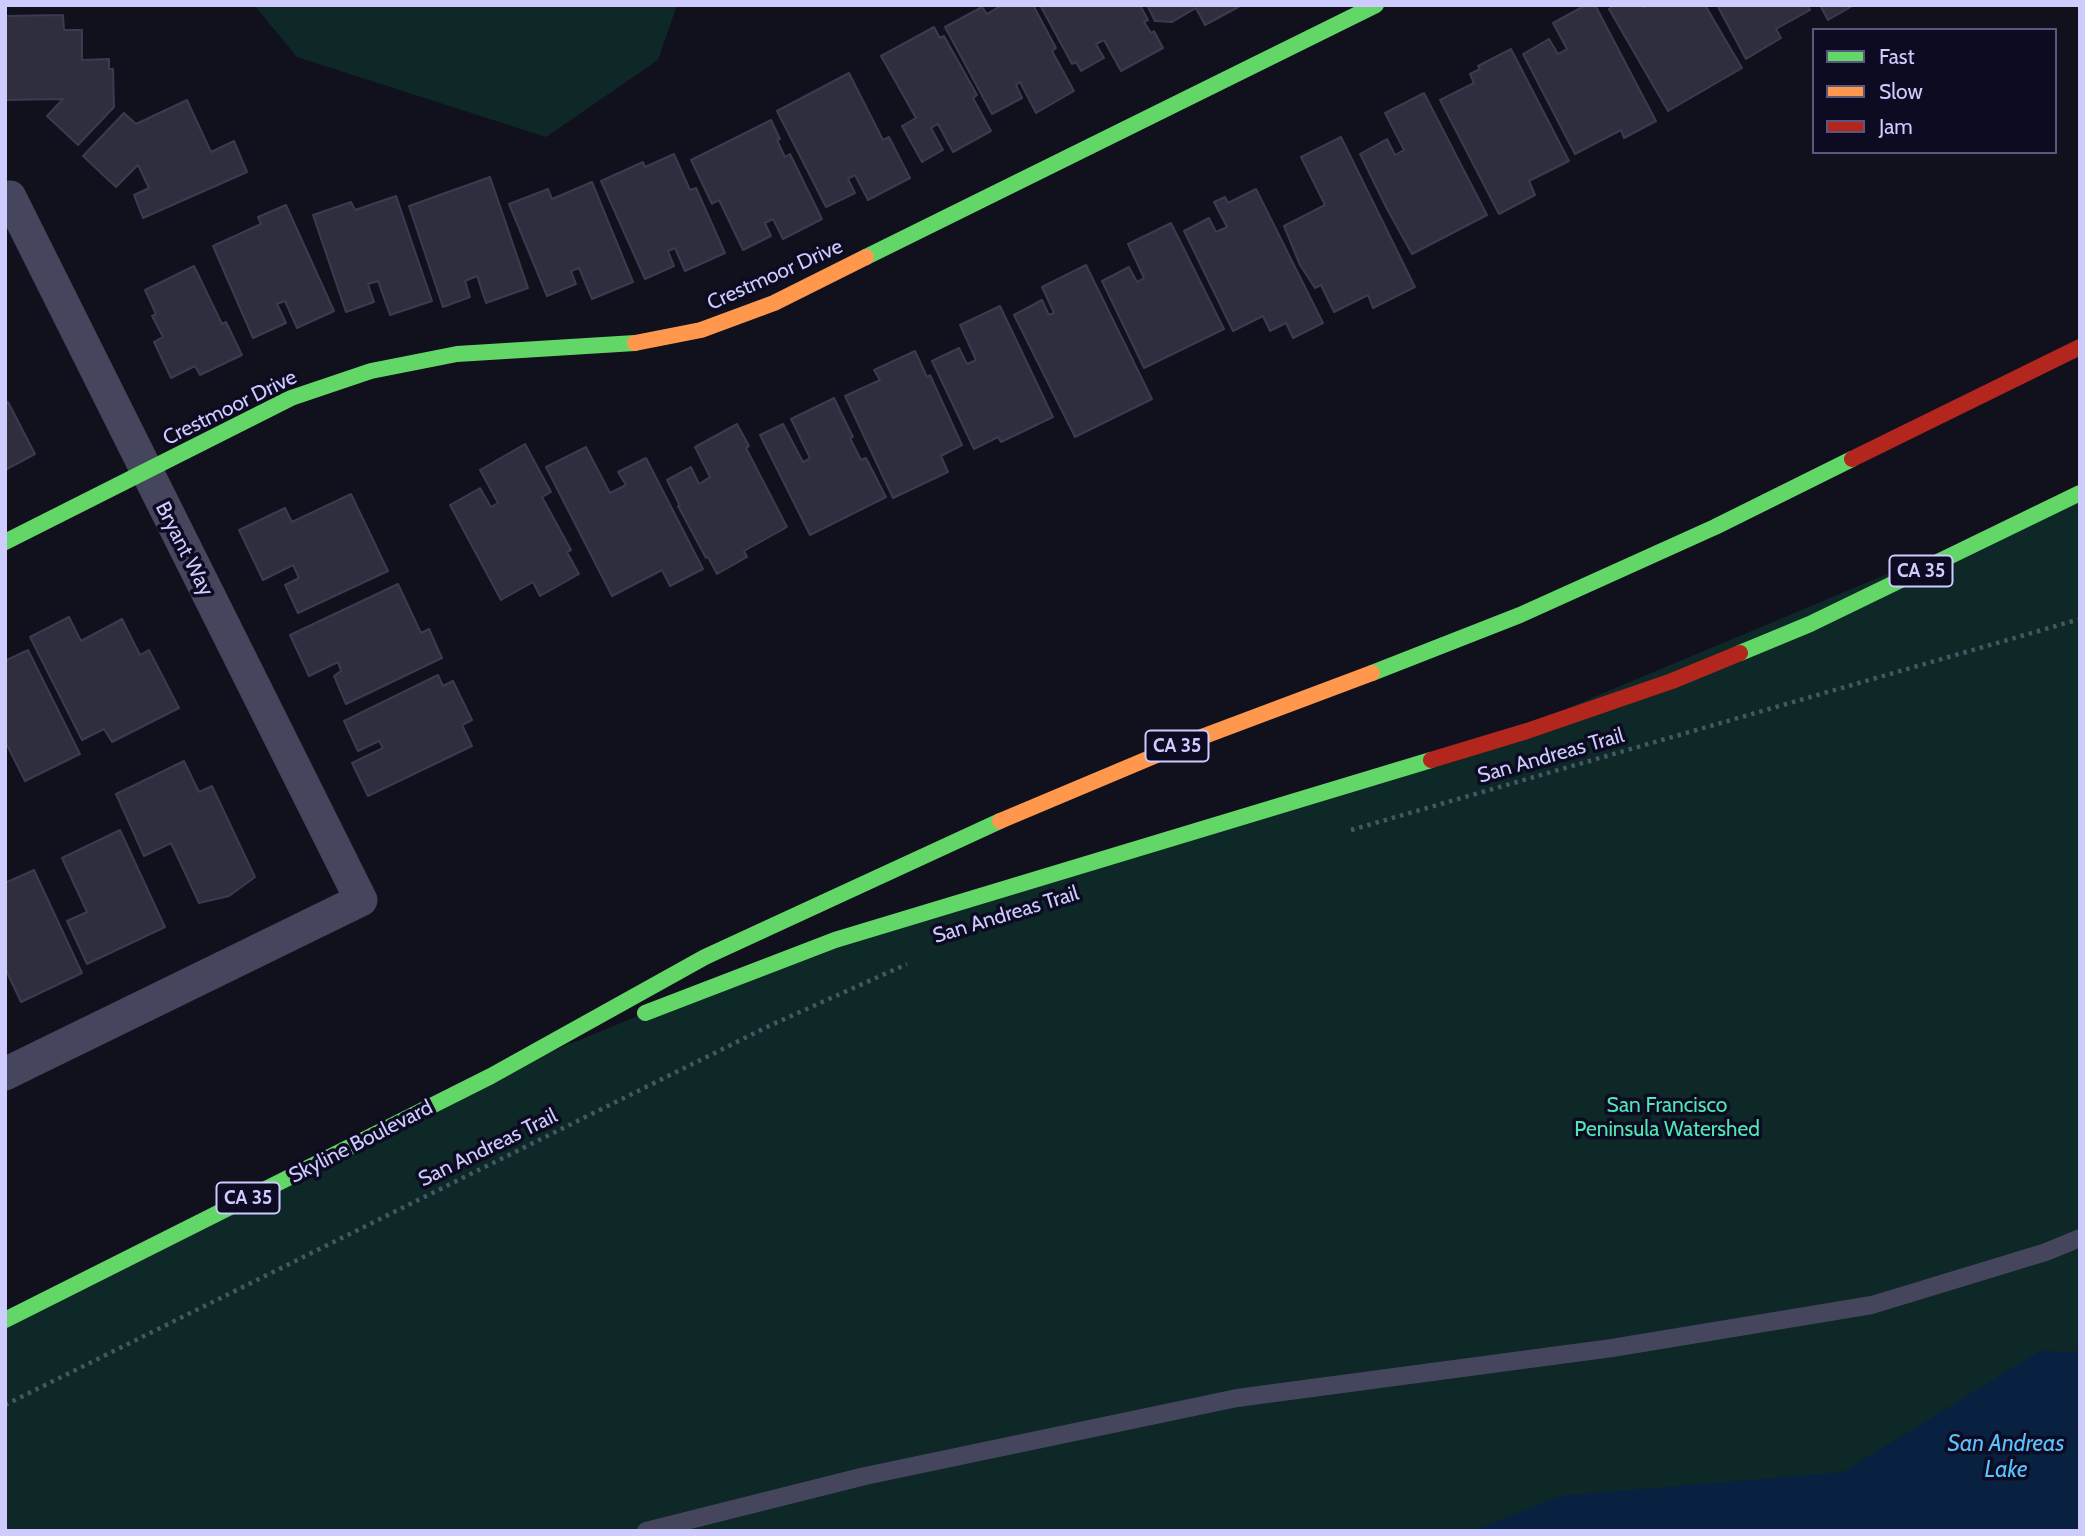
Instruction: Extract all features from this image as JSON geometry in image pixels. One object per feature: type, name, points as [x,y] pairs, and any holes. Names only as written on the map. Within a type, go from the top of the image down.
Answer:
[{"type":"main road","name":"Crestmoor Drive","points":[[5,542],[291,398],[371,371],[457,354],[627,345],[701,330],[774,303],[1376,5]]},
{"type":"main road","name":"CA 35","points":[[491,1076],[705,957],[905,863],[1172,748],[1458,641],[1520,615],[1715,527],[2080,347]]},
{"type":"main road","name":"CA 35","points":[[491,1076],[835,940],[1527,731],[1672,681],[1810,624],[2080,494]]},
{"type":"main road","name":"Skyline Boulevard","points":[[5,1320],[491,1076]]},
{"type":"street","name":"Bryant Way","points":[[5,1074],[361,900],[10,197]]},
{"type":"lane","points":[[646,1531],[864,1476],[1237,1398],[1612,1348],[1872,1304],[2046,1252],[2080,1238]]},
{"type":"path","name":"San Andreas Trail","points":[[1341,833],[2080,619]]},
{"type":"path","name":"San Andreas Trail","points":[[5,1405],[771,1025],[918,960]]},
{"type":"green space","points":[[254,5],[677,5],[658,60],[546,137],[297,57]]},
{"type":"green space","name":"San Francisco Peninsula Watershed","points":[[2080,493],[2080,1531],[5,1531],[5,1320],[491,1076],[719,983],[1480,745]]},
{"type":"water","name":"San Andreas Lake","points":[[2040,1351],[2080,1352],[2080,1531],[1473,1531],[1559,1496],[1843,1472]]},
{"type":"building","points":[[1002,5],[1033,5],[1056,48],[1052,51],[1074,91],[1036,113],[1020,82],[1016,85],[1022,98],[992,114],[945,27],[982,7],[987,14]]},
{"type":"building","points":[[1040,5],[1140,5],[1148,20],[1144,22],[1151,33],[1154,31],[1163,48],[1121,71],[1104,40],[1096,44],[1104,58],[1081,71],[1076,62],[1072,64]]},
{"type":"building","points":[[1147,5],[1242,5],[1205,25],[1196,8],[1172,22],[1155,21]]},
{"type":"building","points":[[1586,5],[1595,5],[1656,121],[1624,138],[1621,130],[1575,154],[1523,54],[1549,39],[1558,54],[1567,49],[1553,23]]},
{"type":"building","points":[[1615,5],[1641,5],[1643,8],[1648,5],[1705,5],[1742,68],[1668,111],[1609,9]]},
{"type":"building","points":[[1717,5],[1807,5],[1810,10],[1776,29],[1781,38],[1746,59]]},
{"type":"building","points":[[1820,5],[1854,5],[1828,20]]},
{"type":"building","points":[[63,15],[64,30],[82,30],[82,60],[109,59],[109,69],[113,69],[114,107],[78,145],[47,116],[63,99],[5,100],[5,16]]},
{"type":"building","points":[[934,27],[940,38],[944,36],[977,95],[973,98],[991,131],[953,152],[938,124],[931,128],[943,150],[922,162],[902,126],[916,118],[881,56]]},
{"type":"building","points":[[1511,49],[1569,161],[1529,181],[1535,195],[1499,214],[1440,100],[1474,83],[1470,74],[1480,69],[1478,66]]},
{"type":"building","points":[[849,73],[883,140],[889,137],[910,178],[868,200],[855,175],[848,179],[855,193],[826,207],[777,111]]},
{"type":"building","points":[[1424,93],[1487,215],[1412,254],[1360,154],[1387,139],[1395,155],[1404,150],[1385,113]]},
{"type":"building","points":[[187,100],[211,152],[234,141],[247,172],[143,218],[134,195],[149,188],[138,165],[116,187],[83,156],[124,113],[136,124]]},
{"type":"building","points":[[771,120],[785,157],[790,154],[822,219],[783,239],[773,219],[765,223],[771,236],[743,250],[719,200],[712,204],[691,160]]},
{"type":"building","points":[[1341,137],[1415,287],[1373,308],[1368,295],[1334,312],[1321,285],[1315,288],[1300,265],[1284,226],[1325,205],[1301,157]]},
{"type":"building","points":[[674,154],[690,190],[696,188],[725,253],[685,271],[675,248],[668,251],[674,266],[645,279],[601,181],[643,162],[645,167]]},
{"type":"building","points":[[490,177],[528,288],[486,303],[477,276],[465,281],[470,297],[443,307],[409,206]]},
{"type":"building","points":[[592,182],[633,282],[592,299],[579,268],[571,271],[576,284],[547,296],[509,204],[548,189],[552,199]]},
{"type":"building","points":[[1256,189],[1323,323],[1293,338],[1286,323],[1270,331],[1263,316],[1233,331],[1184,231],[1209,218],[1216,232],[1227,227],[1214,202],[1225,197],[1228,203]]},
{"type":"building","points":[[396,196],[432,301],[390,315],[378,281],[368,284],[374,302],[346,312],[313,215],[351,202],[355,210]]},
{"type":"building","points":[[286,205],[334,311],[297,328],[285,301],[277,304],[286,323],[253,338],[213,246],[261,224],[258,217]]},
{"type":"building","points":[[1171,223],[1224,329],[1144,368],[1102,281],[1129,267],[1137,282],[1144,278],[1128,244]]},
{"type":"building","points":[[1086,265],[1152,399],[1075,437],[1014,315],[1042,300],[1049,315],[1054,313],[1042,287]]},
{"type":"building","points":[[194,266],[222,324],[226,322],[242,355],[200,375],[195,366],[171,378],[154,342],[163,337],[152,316],[156,314],[145,290]]},
{"type":"building","points":[[1000,306],[1053,417],[1001,442],[998,437],[974,449],[932,361],[959,348],[967,364],[976,360],[960,325]]},
{"type":"building","points":[[915,351],[927,377],[930,375],[962,445],[941,456],[948,472],[893,498],[845,396],[880,380],[874,370]]},
{"type":"building","points":[[834,398],[861,460],[866,458],[886,497],[810,535],[760,435],[783,424],[803,462],[810,458],[791,419]]},
{"type":"building","points":[[8,402],[35,454],[5,470],[5,404]]},
{"type":"building","points":[[737,424],[749,446],[746,448],[787,527],[744,551],[747,557],[717,574],[678,506],[667,480],[691,467],[699,484],[710,477],[695,447]]},
{"type":"building","points":[[525,444],[551,492],[542,497],[571,550],[567,552],[579,574],[540,596],[533,582],[501,600],[450,505],[480,488],[491,507],[498,503],[480,470]]},
{"type":"building","points":[[586,447],[610,493],[626,485],[618,472],[646,458],[703,569],[670,586],[662,570],[612,596],[546,467]]},
{"type":"building","points":[[351,494],[388,571],[298,613],[285,585],[299,578],[293,565],[263,580],[239,530],[285,508],[292,522]]},
{"type":"building","points":[[398,584],[421,633],[429,629],[442,658],[346,704],[334,676],[341,671],[338,662],[309,676],[290,635]]},
{"type":"building","points":[[69,617],[81,641],[122,619],[140,655],[149,650],[179,708],[112,742],[104,729],[82,740],[30,637]]},
{"type":"building","points":[[28,650],[80,754],[25,781],[5,741],[5,661]]},
{"type":"building","points":[[438,675],[443,686],[453,681],[472,720],[462,725],[472,746],[368,796],[352,763],[383,748],[379,741],[358,751],[344,721]]},
{"type":"building","points":[[184,761],[199,792],[212,786],[255,877],[229,896],[199,903],[171,843],[144,856],[116,794]]},
{"type":"building","points":[[120,830],[165,927],[87,964],[67,921],[87,912],[62,858]]},
{"type":"building","points":[[34,870],[82,973],[21,1002],[5,968],[5,883]]},
{"type":"traffic: fast","points":[[866,257],[1376,5]]},
{"type":"traffic: fast","points":[[5,542],[291,398],[371,371],[457,354],[635,343]]},
{"type":"traffic: fast","points":[[1372,673],[1520,615],[1715,527],[1852,459]]},
{"type":"traffic: fast","points":[[1740,653],[1810,624],[2080,493]]},
{"type":"traffic: fast","points":[[645,1013],[835,940],[1431,760]]},
{"type":"traffic: fast","points":[[491,1076],[705,957],[1000,821]]},
{"type":"traffic: fast","points":[[5,1320],[491,1076]]},
{"type":"traffic: slow","points":[[635,343],[701,330],[774,303],[866,257]]},
{"type":"traffic: slow","points":[[1000,821],[1183,744],[1372,673]]},
{"type":"traffic: jam","points":[[1852,459],[2080,347]]},
{"type":"traffic: jam","points":[[1431,760],[1527,731],[1672,681],[1740,653]]}]
